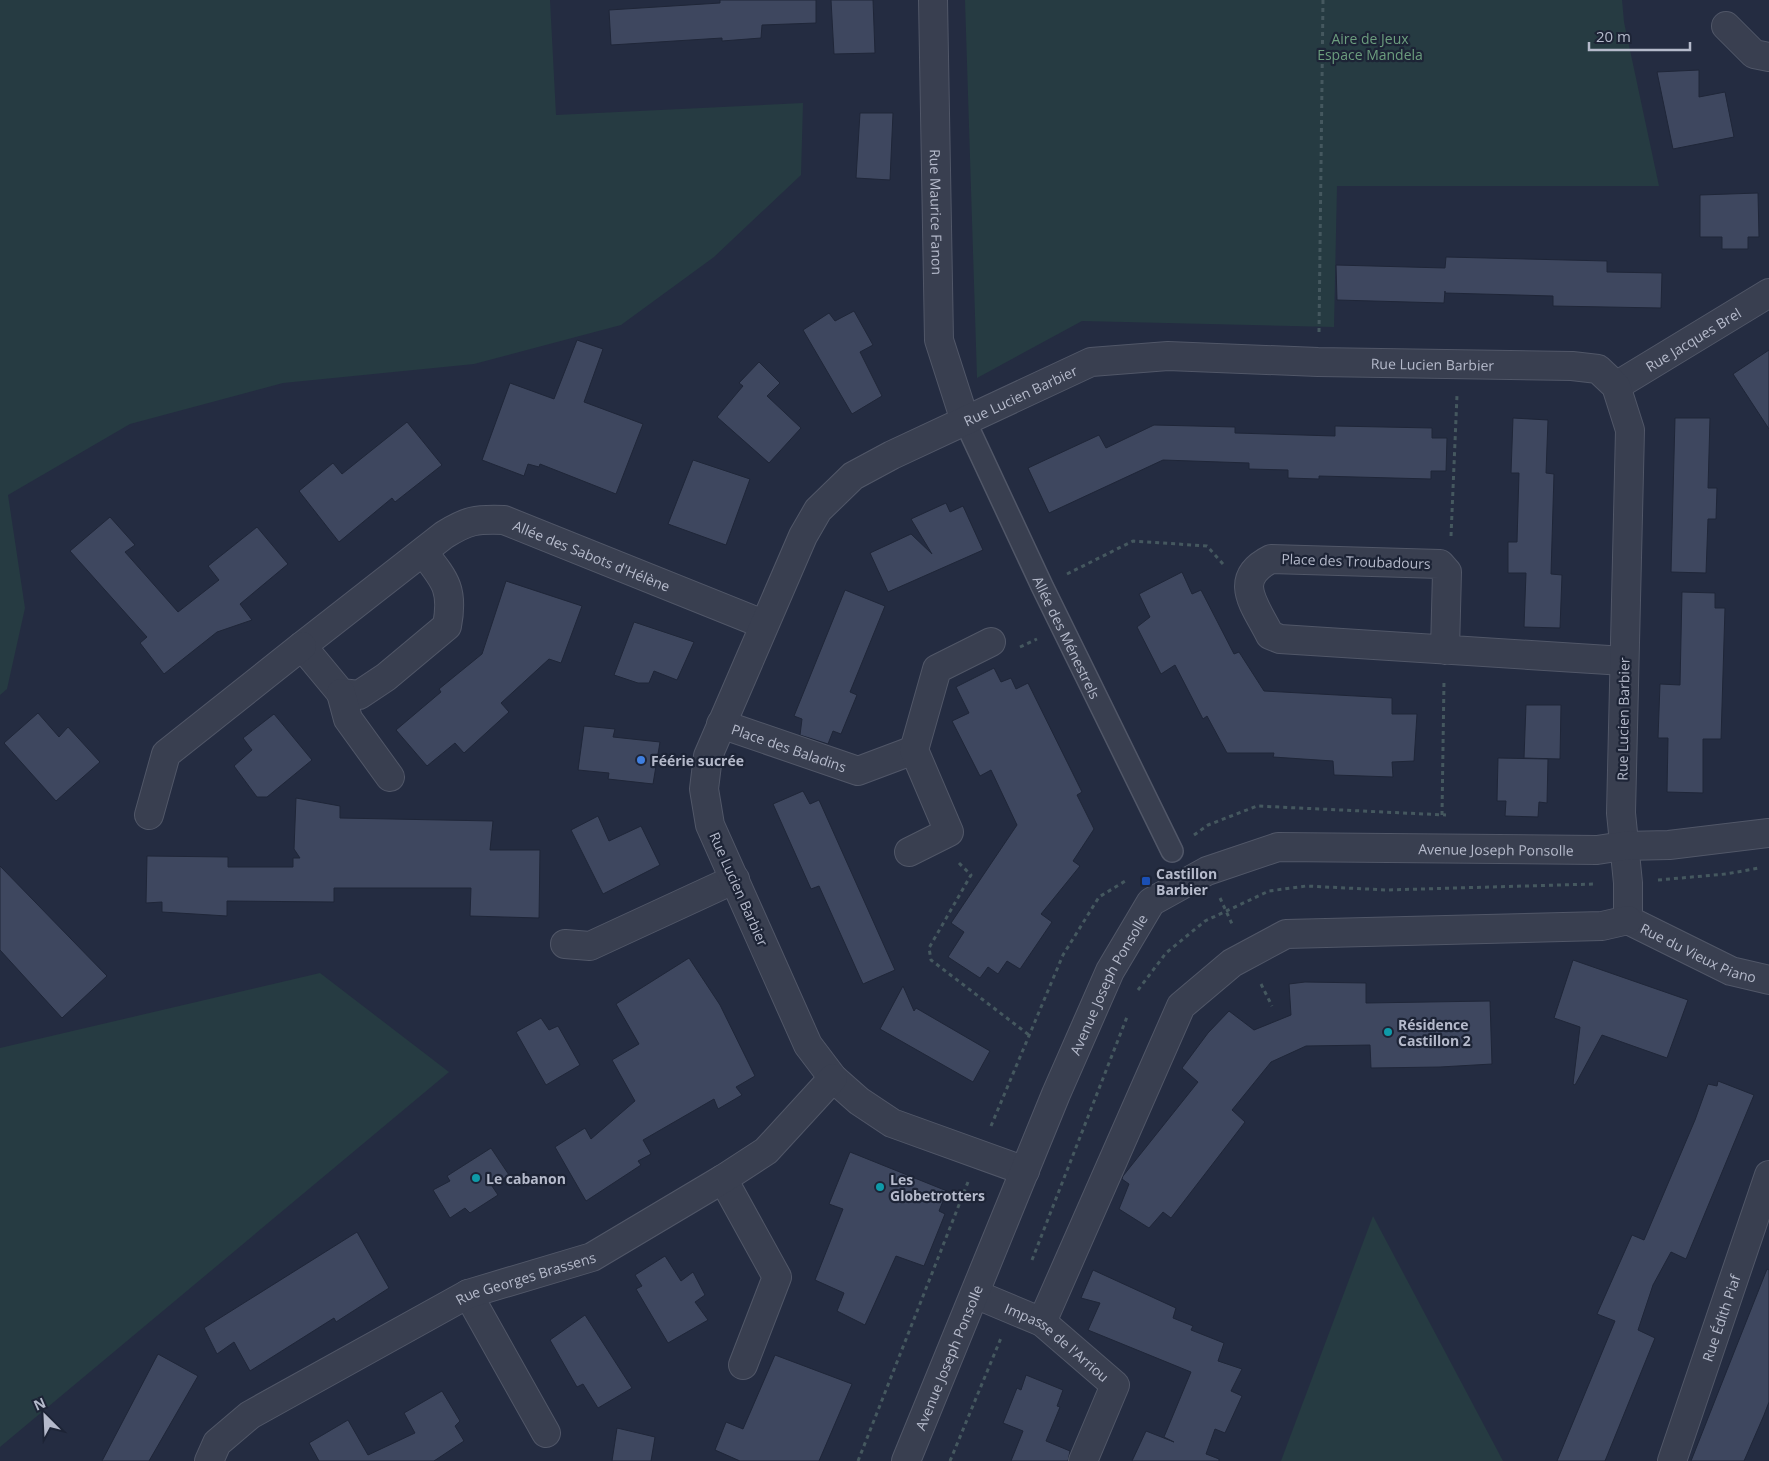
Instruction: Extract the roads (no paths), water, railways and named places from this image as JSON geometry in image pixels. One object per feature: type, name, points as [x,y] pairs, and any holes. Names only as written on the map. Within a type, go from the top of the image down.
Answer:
[{"type":"street","name":"Rue Maurice Fanon","points":[[932,0],[938,340],[965,421]]},
{"type":"street","points":[[1726,26],[1754,54],[1769,57]]},
{"type":"street","name":"Rue Jacques Brel","points":[[1616,386],[1769,293]]},
{"type":"street","name":"Rue Lucien Barbier","points":[[1025,1171],[892,1123],[859,1101],[833,1078],[808,1044],[710,825],[704,789],[708,756],[763,624],[803,536],[818,510],[852,476],[892,455],[1091,362],[1168,356],[1318,362],[1572,366],[1598,369],[1616,386],[1630,430],[1621,813],[1623,846]]},
{"type":"street","name":"Allée des Ménestrels","points":[[965,421],[1172,851]]},
{"type":"street","name":"Allée des Sabots d'Hélène","points":[[149,815],[166,754],[463,522],[482,519],[504,520],[763,624]]},
{"type":"street","points":[[341,693],[359,695],[386,677],[447,626],[451,604],[445,582],[423,552]]},
{"type":"street","name":"Place des Troubadours","points":[[1271,558],[1440,564],[1447,572],[1445,650],[1280,639],[1270,635],[1249,592],[1248,578],[1253,571],[1271,558]]},
{"type":"street","points":[[909,852],[949,832],[914,750],[937,669],[991,642]]},
{"type":"street","points":[[302,646],[341,693],[348,719],[390,777]]},
{"type":"street","points":[[1445,650],[1624,661]]},
{"type":"street","name":"Place des Baladins","points":[[722,724],[858,771],[914,750]]},
{"type":"street","name":"Avenue Joseph Ponsolle","points":[[906,1461],[1025,1171],[1110,971],[1151,902],[1207,871],[1278,847],[1597,850],[1623,846],[1669,845],[1769,833]]},
{"type":"street","points":[[1042,1322],[1180,1006],[1232,963],[1286,934],[1602,926],[1628,920],[1628,883],[1623,846]]},
{"type":"street","points":[[565,944],[590,946],[735,879]]},
{"type":"street","name":"Rue du Vieux Piano","points":[[1628,920],[1731,971],[1768,981]]},
{"type":"street","name":"Rue Georges Brassens","points":[[209,1461],[217,1443],[250,1415],[468,1294],[592,1257],[723,1179],[766,1151],[833,1078]]},
{"type":"street","name":"Rue Édith Piaf","points":[[1672,1461],[1769,1175]]},
{"type":"street","points":[[723,1179],[777,1277],[743,1365]]},
{"type":"street","points":[[468,1294],[546,1433]]},
{"type":"street","name":"Impasse de l'Arriou","points":[[975,1294],[1042,1322],[1115,1385],[1083,1461]]},
{"type":"place","name":"Féérie sucrée","points":[[641,760]]},
{"type":"place","name":"Castillon Barbier","points":[[1146,881]]},
{"type":"place","name":"Résidence Castillon 2","points":[[1388,1032]]},
{"type":"place","name":"Le cabanon","points":[[476,1178]]},
{"type":"place","name":"Les Globetrotters","points":[[880,1187]]},
{"type":"park label","name":"Aire de Jeux Espace Mandela","points":[[1370,46]]}]
